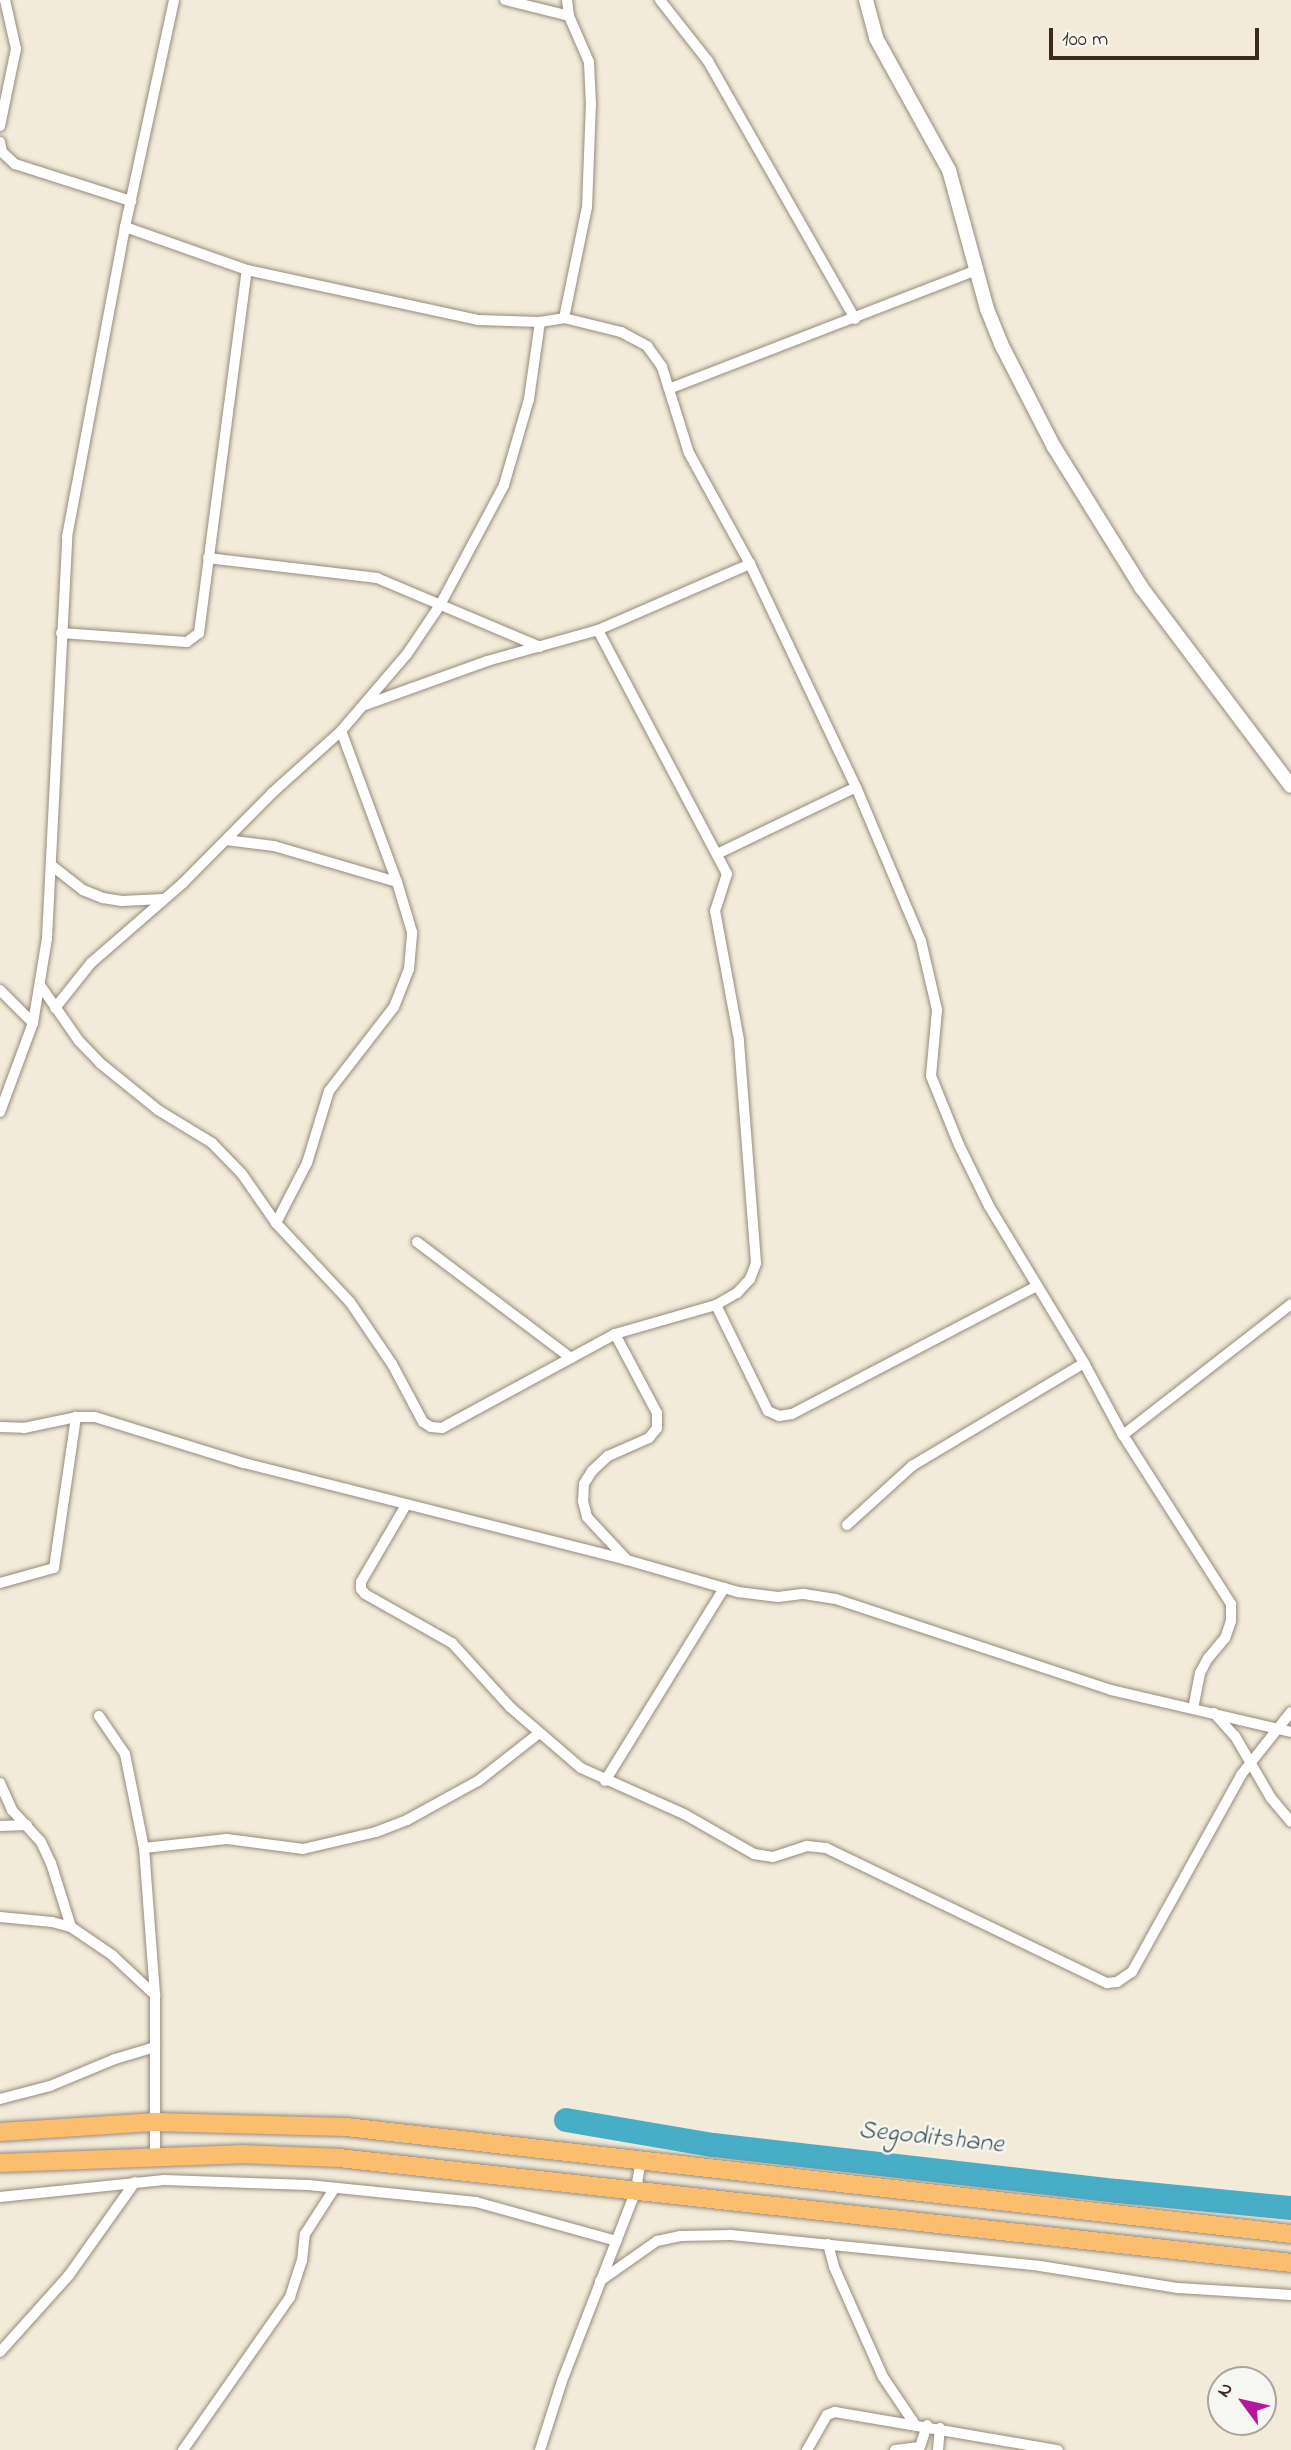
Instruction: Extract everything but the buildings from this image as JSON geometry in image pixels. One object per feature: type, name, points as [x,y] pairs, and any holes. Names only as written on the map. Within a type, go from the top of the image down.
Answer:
[{"type":"main road","points":[[0,2132],[153,2122],[346,2127],[1291,2234]]},
{"type":"main road","points":[[524,2178],[528,2146]]},
{"type":"main road","points":[[0,2163],[155,2156],[286,2154],[1291,2263]]},
{"type":"street","points":[[0,126],[16,49],[5,0]]},
{"type":"street","points":[[0,1112],[33,1023],[47,938],[66,537],[125,227],[174,0]]},
{"type":"street","points":[[505,0],[569,16]]},
{"type":"street","points":[[564,318],[587,207],[591,105],[589,62],[569,16],[568,0]]},
{"type":"street","points":[[660,0],[708,61],[855,320]]},
{"type":"street","points":[[866,0],[876,38],[949,170],[1001,344],[1054,447],[1141,587],[1291,786]]},
{"type":"street","points":[[0,142],[2,152],[15,164],[131,201]]},
{"type":"street","points":[[125,227],[247,270],[478,320],[540,322],[564,318],[621,332],[647,346],[662,367],[671,388],[689,453],[750,564],[856,786],[921,941],[937,1010],[931,1076],[959,1145],[989,1206],[1084,1363],[1123,1436],[1231,1604],[1231,1620],[1225,1638],[1200,1672],[1193,1707]]},
{"type":"street","points":[[61,633],[187,642],[194,640],[199,633],[247,270]]},
{"type":"street","points":[[671,388],[855,320],[977,270]]},
{"type":"street","points":[[55,1008],[91,963],[164,899],[341,731],[407,654],[440,605],[505,485],[529,399],[540,322]]},
{"type":"street","points":[[208,558],[377,578],[541,647]]},
{"type":"street","points":[[361,706],[487,661],[598,630],[750,564]]},
{"type":"street","points":[[40,985],[55,1008],[100,1063],[158,1110],[212,1143],[242,1174],[276,1223],[350,1301],[392,1364],[423,1422],[431,1427],[442,1428],[615,1334],[716,1305],[737,1293],[750,1279],[756,1263],[739,1040],[715,911],[727,874],[719,853],[598,630]]},
{"type":"street","points":[[276,1223],[306,1163],[329,1091],[394,1007],[409,969],[412,932],[397,882],[341,731]]},
{"type":"street","points":[[719,853],[856,786]]},
{"type":"street","points":[[226,840],[274,846],[397,882]]},
{"type":"street","points":[[51,865],[83,890],[103,898],[122,901],[164,899]]},
{"type":"street","points":[[0,990],[33,1023]]},
{"type":"street","points":[[417,1242],[571,1358]]},
{"type":"street","points":[[716,1305],[768,1411],[779,1416],[792,1414],[1037,1286]]},
{"type":"street","points":[[1123,1436],[1289,1310]]},
{"type":"street","points":[[615,1334],[657,1413],[657,1428],[649,1438],[608,1456],[584,1484],[583,1501],[587,1517],[627,1560]]},
{"type":"street","points":[[847,1525],[912,1466],[1084,1363]]},
{"type":"street","points":[[0,1583],[54,1568],[76,1417]]},
{"type":"street","points":[[0,1427],[24,1428],[76,1417],[95,1417],[123,1423],[244,1463],[627,1560],[724,1588],[764,1596],[804,1594],[836,1599],[1063,1675],[1291,1732]]},
{"type":"street","points":[[406,1505],[361,1583],[361,1589],[365,1594],[452,1643],[488,1685],[538,1734],[581,1768],[605,1781],[663,1804],[763,1857],[807,1846],[826,1847],[1107,1983],[1117,1982],[1132,1972],[1188,1866],[1249,1762],[1291,1712]]},
{"type":"street","points":[[605,1781],[724,1588]]},
{"type":"street","points":[[1214,1713],[1235,1735],[1271,1798],[1291,1822]]},
{"type":"street","points":[[99,1716],[125,1754],[144,1849],[155,1995],[155,2156]]},
{"type":"street","points":[[144,1849],[227,1839],[303,1849],[376,1832],[407,1820],[478,1782],[538,1734]]},
{"type":"street","points":[[0,1783],[12,1810],[27,1825],[51,1863],[71,1927]]},
{"type":"street","points":[[0,1826],[27,1825]]},
{"type":"street","points":[[0,1917],[52,1922],[71,1927],[112,1955],[155,1995]]},
{"type":"street","points":[[0,2099],[50,2086],[115,2059],[155,2048]]},
{"type":"street","points":[[540,2450],[600,2281],[636,2190],[641,2159]]},
{"type":"street","points":[[0,2197],[135,2182],[226,2182],[334,2189],[476,2202],[617,2241]]},
{"type":"street","points":[[0,2352],[69,2275],[135,2182]]},
{"type":"street","points":[[183,2450],[290,2297],[299,2274],[305,2234],[334,2189]]},
{"type":"street","points":[[600,2281],[649,2246],[665,2239],[731,2235],[1040,2266],[1178,2288],[1291,2295]]},
{"type":"street","points":[[828,2244],[834,2267],[883,2377],[914,2423]]},
{"type":"street","points":[[807,2450],[827,2415],[835,2412],[914,2423],[1058,2450]]},
{"type":"street","points":[[895,2450],[920,2447],[927,2426]]},
{"type":"street","points":[[937,2450],[940,2428]]},
{"type":"waterway","name":"Segoditshane","points":[[566,2120],[713,2145],[1291,2208]]}]
